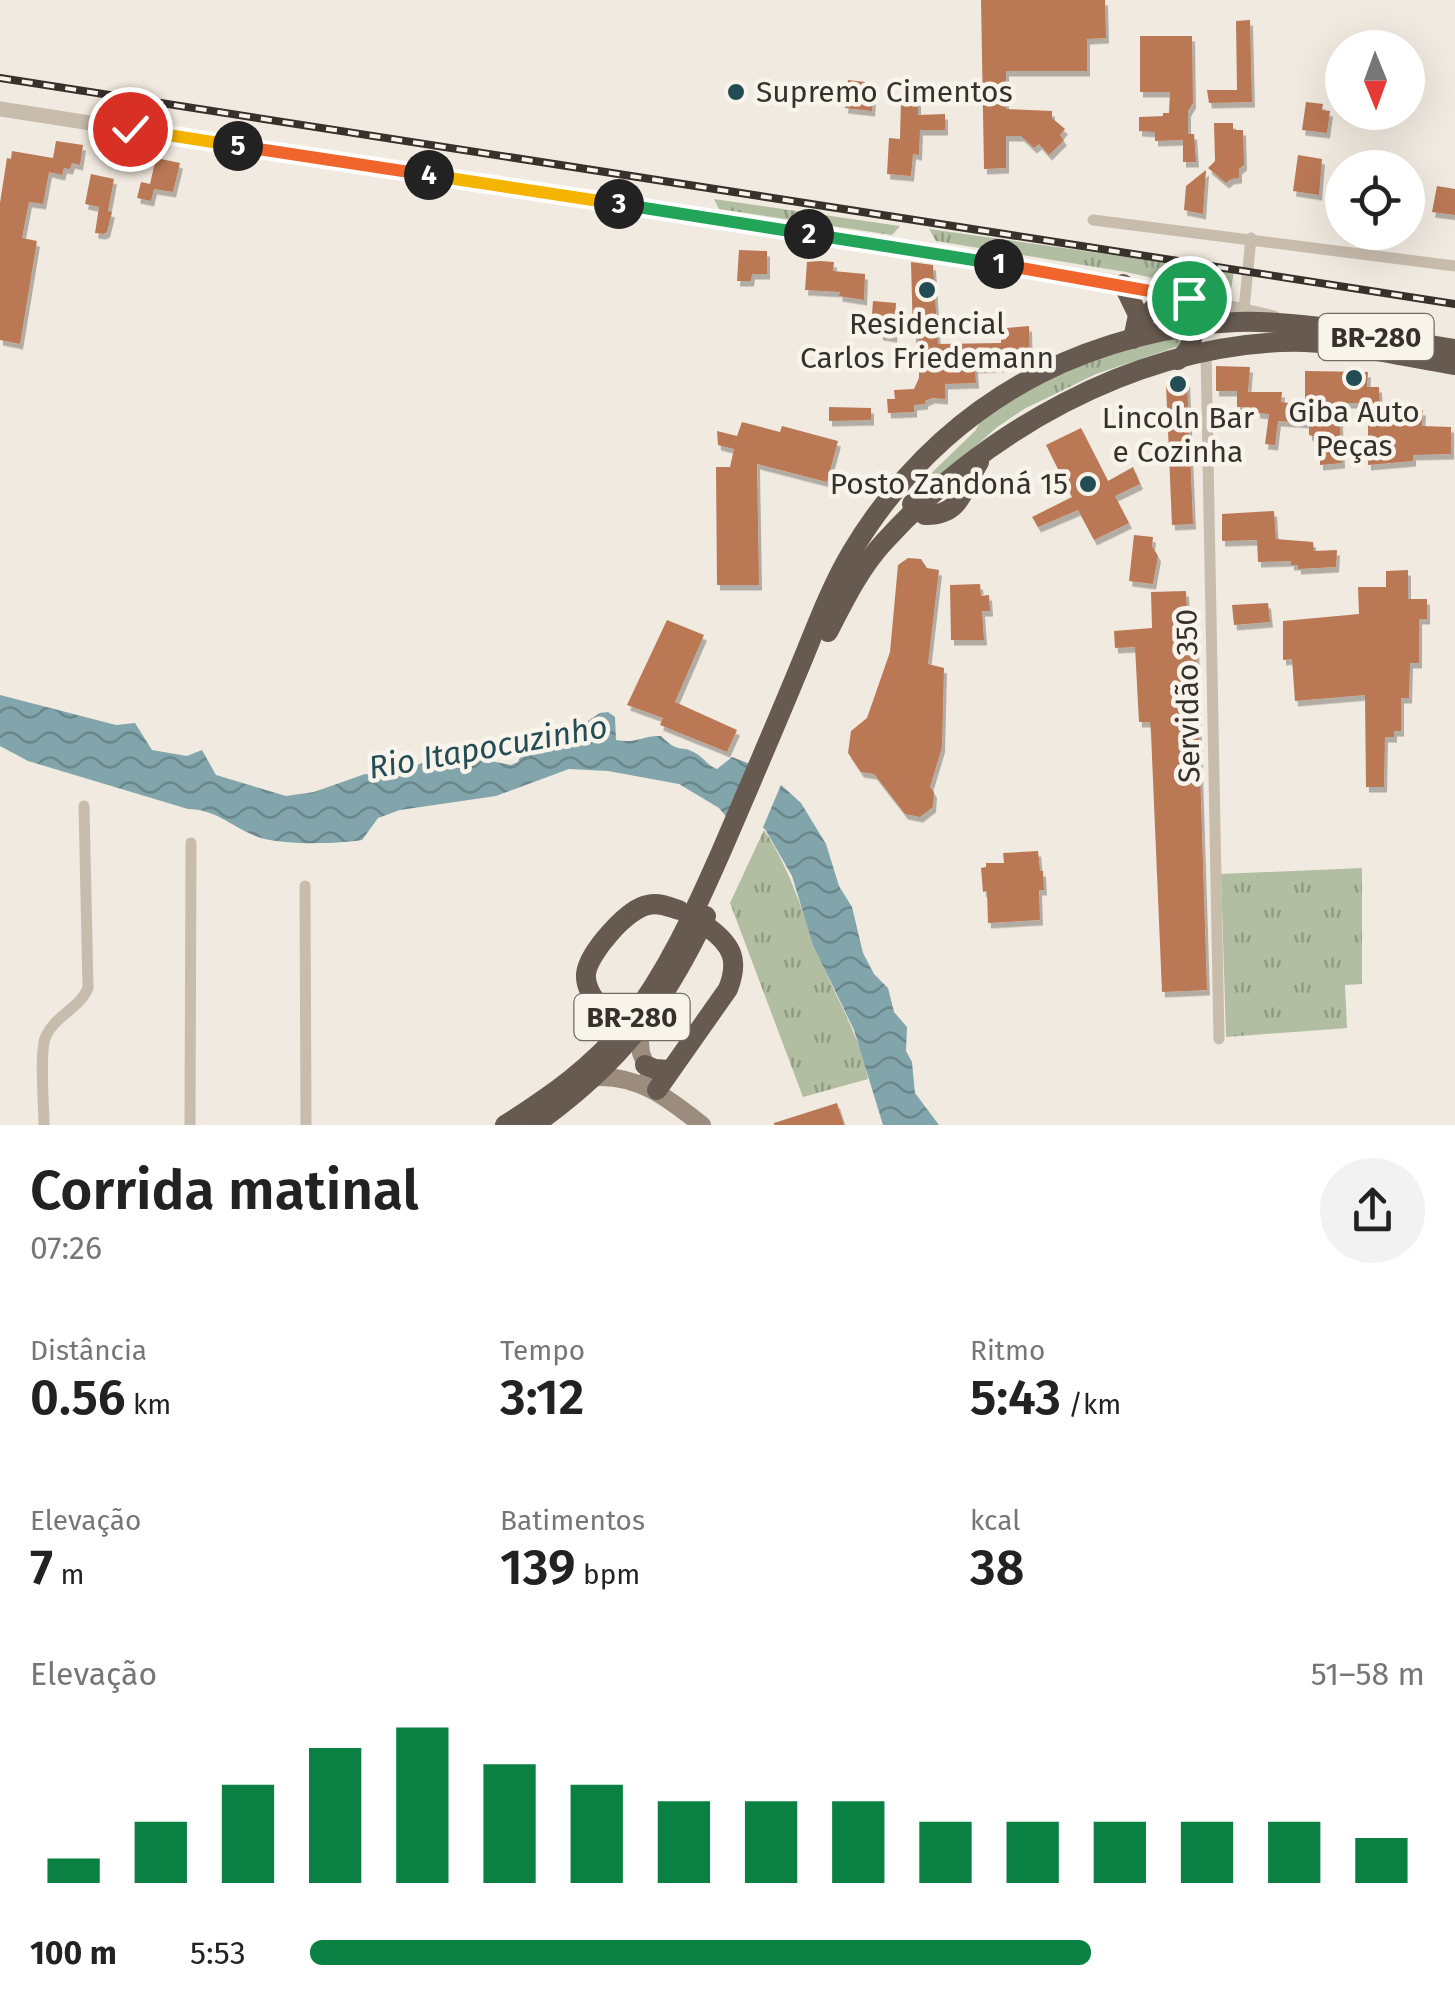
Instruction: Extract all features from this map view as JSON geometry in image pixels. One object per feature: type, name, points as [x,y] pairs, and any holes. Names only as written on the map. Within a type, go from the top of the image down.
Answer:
[{"type":"highway","points":[[1123,284],[1135,304],[1135,332]]},
{"type":"highway","points":[[1135,332],[1153,309],[1182,296],[1195,335],[1192,345],[1178,360]]},
{"type":"highway","name":"BR-280","points":[[534,1125],[596,1077],[639,1032],[688,953],[850,556],[890,496],[964,422],[1008,390],[1062,362],[1135,332],[1236,322],[1297,324],[1455,349]]},
{"type":"highway","name":"BR-280","points":[[768,757],[855,581],[883,542],[916,510],[937,515],[953,510],[988,448],[1028,420],[1072,399],[1178,360],[1284,341],[1455,364]]},
{"type":"highway","points":[[916,510],[910,487],[920,462]]},
{"type":"highway","name":"BR-280","points":[[504,1125],[585,1067],[608,1045],[640,1006],[719,872]]},
{"type":"highway","points":[[640,1006],[620,1011],[602,1009],[587,984],[588,966],[627,914],[643,905],[679,910]]},
{"type":"highway","points":[[656,1089],[728,990],[734,974],[736,964],[726,940],[710,928]]},
{"type":"highway","points":[[645,1064],[655,1070],[669,1070]]},
{"type":"main road","points":[[639,1032],[645,1064],[656,1089]]},
{"type":"main road","points":[[596,1077],[619,1078],[656,1089],[702,1125]]},
{"type":"street","points":[[0,109],[1123,284],[1297,324]]},
{"type":"street","points":[[1092,220],[1455,266]]},
{"type":"street","points":[[1244,309],[1252,238]]},
{"type":"street","name":"Servidão 350","points":[[1206,353],[1219,1039]]},
{"type":"street","points":[[44,1125],[46,1036],[88,988],[84,806]]},
{"type":"street","points":[[190,1125],[191,843]]},
{"type":"street","points":[[305,886],[306,1125]]},
{"type":"green space","points":[[714,199],[900,226],[892,235],[719,209]]},
{"type":"green space","points":[[929,229],[1234,272],[1227,295],[1126,272],[936,241]]},
{"type":"green space","points":[[1184,336],[1179,346],[1096,374],[1024,409],[996,428],[917,498],[917,487],[975,431],[982,419],[1050,378],[1108,354]]},
{"type":"green space","points":[[764,830],[790,879],[855,1035],[868,1079],[803,1097],[730,903]]},
{"type":"green space","points":[[1362,868],[1362,984],[1345,985],[1347,1028],[1226,1037],[1221,874]]},
{"type":"water","points":[[0,695],[116,725],[135,723],[152,750],[187,756],[202,750],[216,775],[286,796],[314,792],[365,774],[398,772],[436,758],[454,767],[480,759],[511,765],[521,755],[547,748],[600,713],[608,712],[615,717],[616,740],[661,736],[717,769],[732,757],[753,765],[729,820],[719,808],[679,784],[608,771],[569,769],[496,796],[400,810],[378,818],[362,840],[291,842],[264,839],[206,812],[28,761],[0,746]]},
{"type":"water","points":[[780,784],[801,803],[826,844],[839,886],[852,907],[863,953],[874,974],[888,988],[894,1012],[907,1027],[906,1051],[912,1062],[915,1093],[939,1125],[883,1125],[854,1030],[813,945],[792,876],[765,829],[758,825]]},
{"type":"pier","points":[[767,768],[783,780],[761,832],[745,830],[741,826]]},
{"type":"building","points":[[981,0],[1105,0],[1106,38],[1087,39],[1087,71],[1006,71],[1006,109],[1052,111],[1052,118],[1065,129],[1060,135],[1064,140],[1049,155],[1039,144],[1034,148],[1021,136],[1006,136],[1006,168],[984,169]]},
{"type":"building","points":[[1250,20],[1252,102],[1209,103],[1207,90],[1237,90],[1236,21]]},
{"type":"building","points":[[1140,36],[1192,36],[1193,103],[1188,111],[1188,134],[1194,134],[1196,162],[1183,162],[1183,140],[1155,141],[1155,132],[1139,131],[1139,117],[1169,113],[1170,92],[1140,92]]},
{"type":"building","points":[[848,80],[874,83],[872,111],[845,108]]},
{"type":"building","points":[[901,98],[918,98],[918,115],[945,114],[945,130],[920,130],[919,155],[913,154],[911,176],[887,174],[889,138],[900,139]]},
{"type":"building","points":[[1306,102],[1323,104],[1327,133],[1302,130]]},
{"type":"building","points":[[1214,123],[1233,123],[1233,130],[1243,130],[1244,165],[1239,169],[1239,178],[1226,183],[1208,168],[1215,161]]},
{"type":"building","points":[[56,141],[83,145],[80,165],[72,163],[62,175],[49,172],[43,204],[29,202],[22,238],[37,241],[20,344],[0,340],[0,203],[7,158],[11,159],[12,151],[53,158]]},
{"type":"building","points":[[1298,155],[1322,159],[1319,195],[1293,191]]},
{"type":"building","points":[[156,158],[180,163],[173,192],[154,189],[151,201],[137,198],[141,182],[150,184]]},
{"type":"building","points":[[1206,170],[1203,214],[1184,210],[1186,186]]},
{"type":"building","points":[[91,174],[114,179],[108,211],[112,212],[103,234],[95,233],[99,207],[85,204]]},
{"type":"building","points":[[1437,186],[1455,189],[1455,215],[1432,212]]},
{"type":"building","points":[[739,250],[767,251],[767,274],[752,274],[751,281],[737,281]]},
{"type":"building","points":[[807,262],[834,262],[833,271],[865,274],[864,300],[839,296],[840,292],[805,290]]},
{"type":"building","points":[[911,262],[933,265],[938,344],[1001,343],[1006,339],[1006,328],[1029,326],[1030,360],[975,368],[976,383],[945,384],[945,399],[932,398],[925,404],[914,405],[914,412],[888,413],[887,399],[895,399],[894,390],[914,389],[919,378],[919,338],[913,338]]},
{"type":"building","points":[[873,301],[896,303],[894,337],[880,335],[880,328],[871,328]]},
{"type":"building","points":[[1216,366],[1250,367],[1248,392],[1282,392],[1281,402],[1305,405],[1305,371],[1368,372],[1367,387],[1379,387],[1380,407],[1423,410],[1422,426],[1451,427],[1451,454],[1413,455],[1413,461],[1368,465],[1368,403],[1339,403],[1342,463],[1320,465],[1320,438],[1309,435],[1309,423],[1278,421],[1275,445],[1265,444],[1269,414],[1257,413],[1257,408],[1237,407],[1237,391],[1216,391]]},
{"type":"building","points":[[1187,379],[1193,524],[1172,525],[1166,384]]},
{"type":"building","points":[[829,407],[871,408],[871,420],[829,421]]},
{"type":"building","points":[[742,422],[780,432],[782,426],[838,441],[827,482],[757,464],[759,585],[717,585],[716,467],[730,467],[734,449],[718,445],[717,431],[737,436]]},
{"type":"building","name":"Posto Zandoná 15","points":[[1081,428],[1108,481],[1133,467],[1140,484],[1115,496],[1129,523],[1094,540],[1078,510],[1038,527],[1032,517],[1072,497],[1046,445]]},
{"type":"building","points":[[1274,511],[1276,539],[1313,542],[1314,551],[1337,550],[1336,567],[1298,569],[1291,561],[1258,562],[1257,540],[1222,541],[1222,514]]},
{"type":"building","points":[[1134,535],[1153,537],[1152,546],[1158,556],[1153,584],[1129,581]]},
{"type":"building","points":[[908,558],[921,559],[927,568],[939,570],[928,664],[944,668],[942,747],[930,787],[934,792],[933,807],[920,817],[905,814],[874,774],[861,772],[848,753],[851,731],[867,718],[890,652],[898,565]]},
{"type":"building","points":[[1408,570],[1408,599],[1427,599],[1427,619],[1419,619],[1419,663],[1410,663],[1409,698],[1401,698],[1401,731],[1394,731],[1394,737],[1385,737],[1384,787],[1366,787],[1365,695],[1295,701],[1292,659],[1283,660],[1283,621],[1359,614],[1358,587],[1386,587],[1386,571]]},
{"type":"building","points":[[980,584],[981,596],[989,595],[990,611],[982,611],[984,640],[951,640],[950,585]]},
{"type":"building","points":[[1186,591],[1187,613],[1195,612],[1207,990],[1162,992],[1150,722],[1139,722],[1135,647],[1115,648],[1114,631],[1152,628],[1151,592]]},
{"type":"building","points":[[1268,603],[1270,622],[1234,625],[1232,605]]},
{"type":"building","points":[[667,620],[704,635],[675,702],[737,730],[727,752],[660,725],[663,718],[627,705]]},
{"type":"building","points":[[1038,851],[1044,890],[1039,890],[1040,920],[988,923],[987,891],[983,892],[981,868],[986,863],[1004,863],[1003,853]]},
{"type":"building","points":[[837,1103],[844,1125],[774,1125],[774,1123]]},
{"type":"railway","points":[[0,78],[1455,304]]},
{"type":"place","name":"Supremo Cimentos","points":[[736,92]]},
{"type":"place","name":"Residencial Carlos Friedemann","points":[[927,290]]},
{"type":"place","name":"Giba Auto Peças","points":[[1354,378]]},
{"type":"place","name":"Lincoln Bar e Cozinha","points":[[1178,384]]},
{"type":"place","name":"Posto Zandoná 15","points":[[1088,484]]},
{"type":"route","points":[[130,129],[908,249],[1189,298]]},
{"type":"water label","name":"Rio Itapocuzinho","points":[[488,747]]}]
